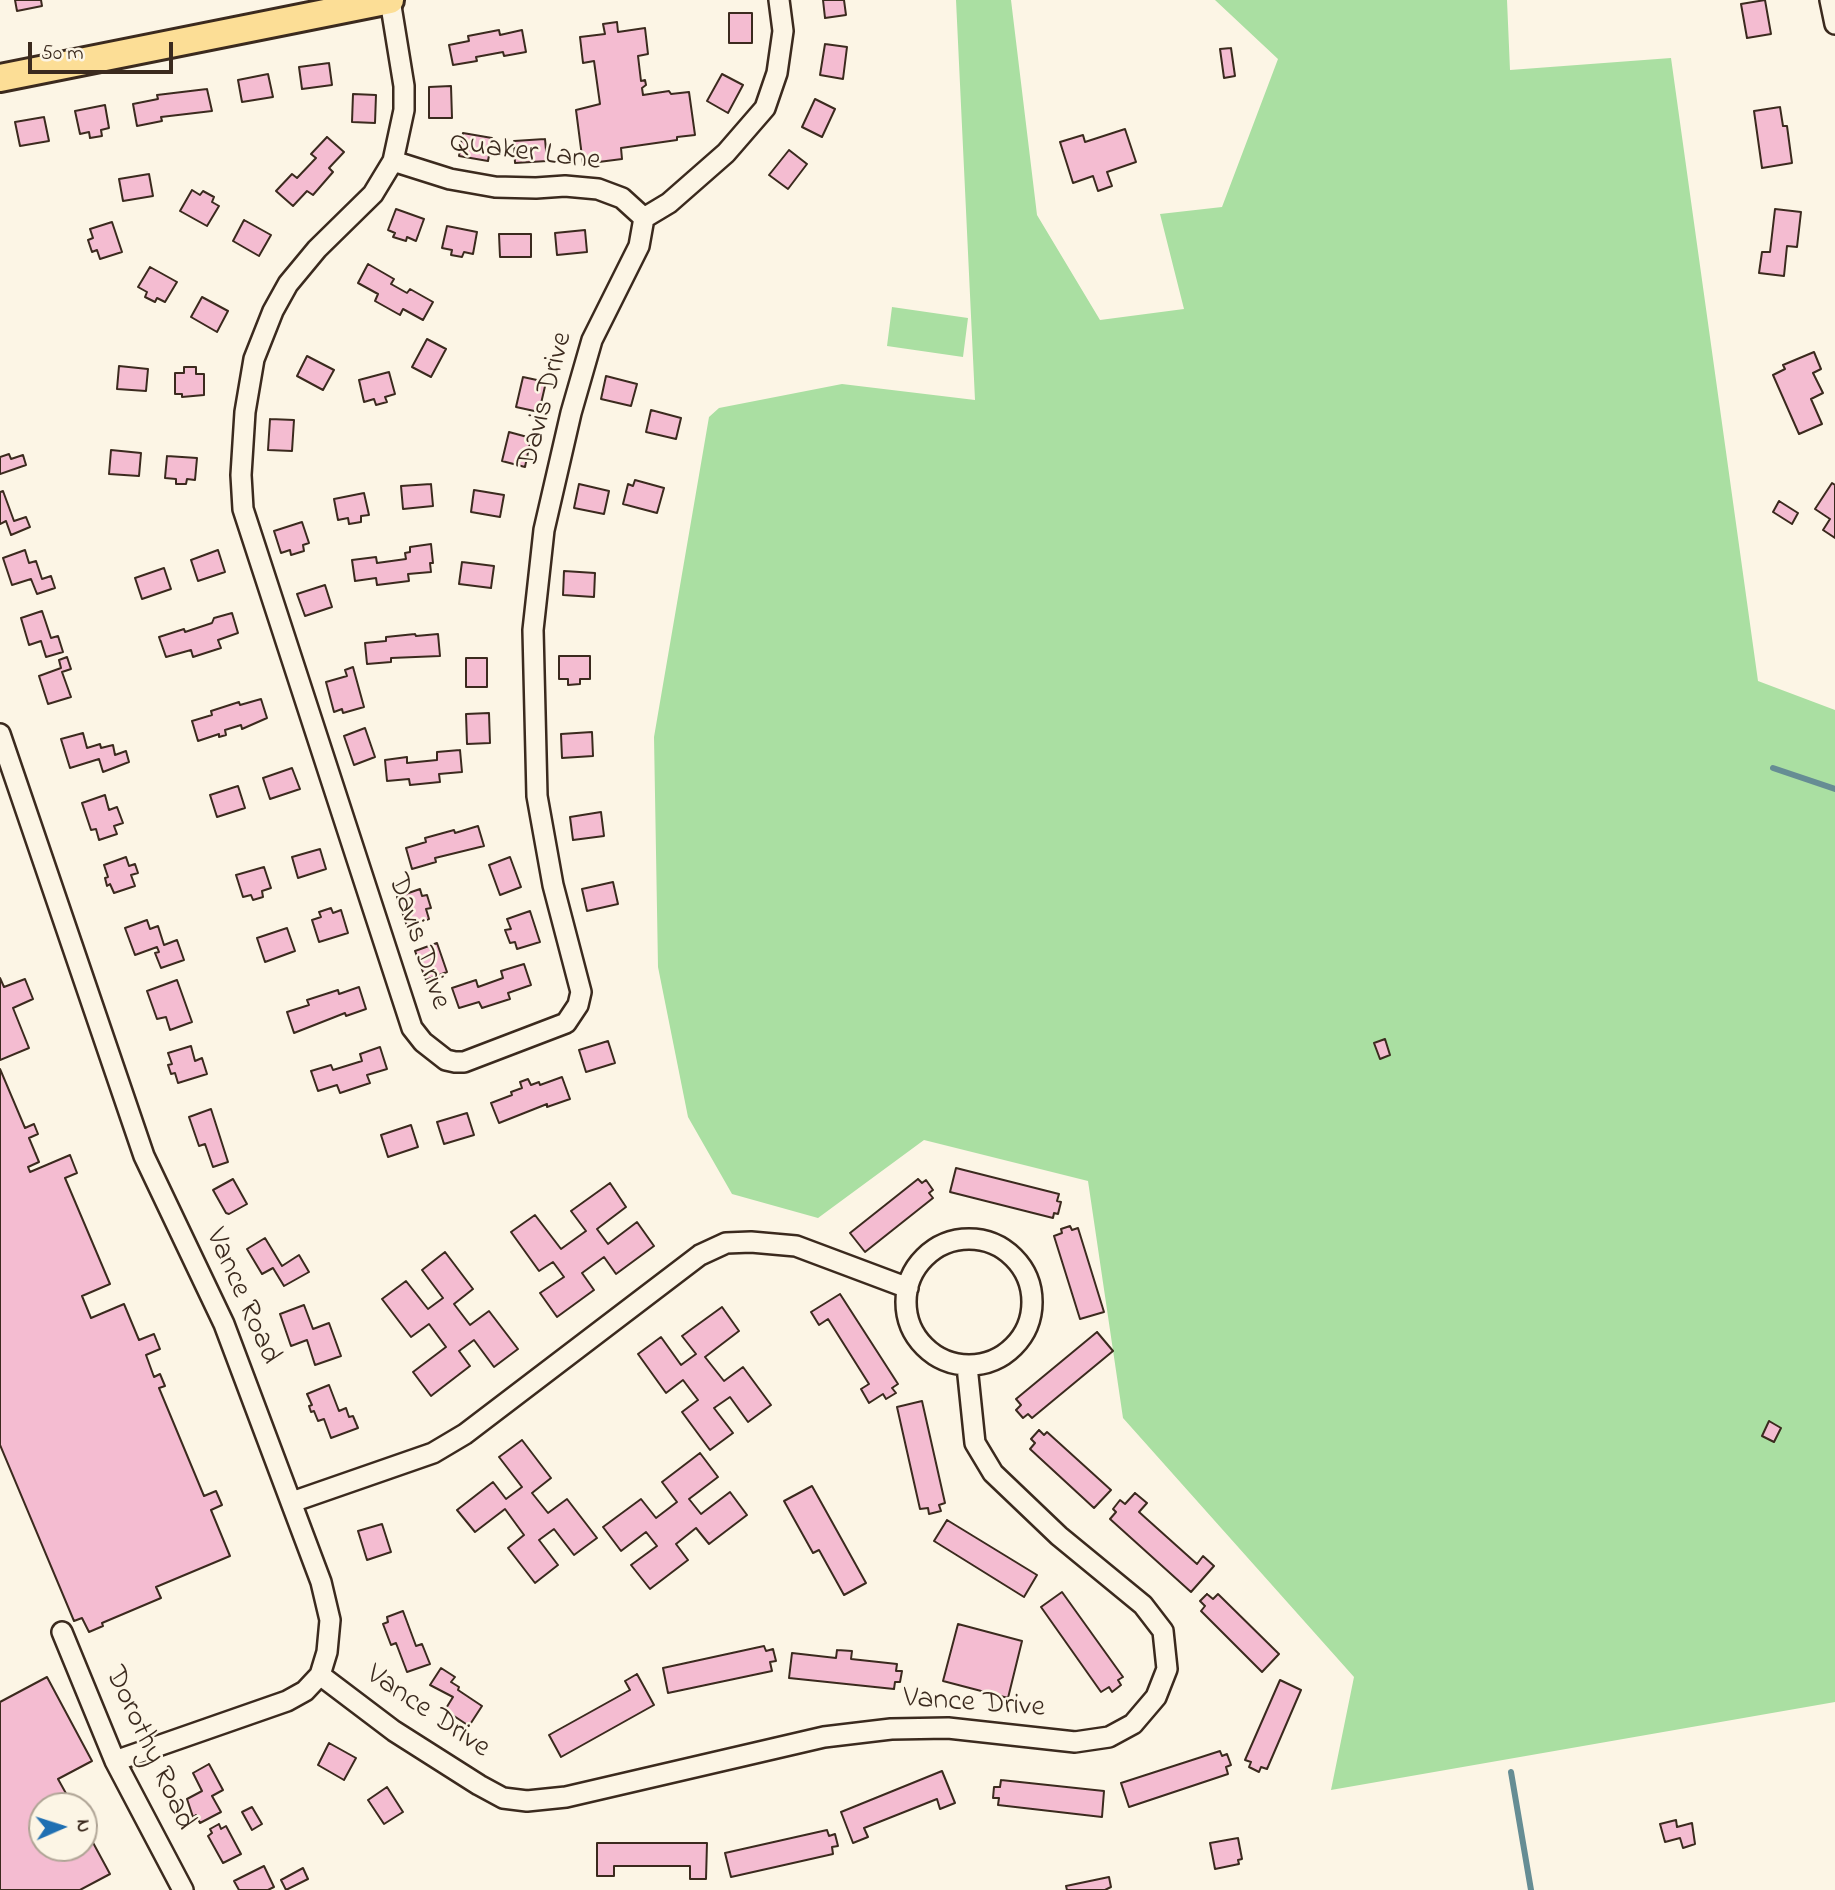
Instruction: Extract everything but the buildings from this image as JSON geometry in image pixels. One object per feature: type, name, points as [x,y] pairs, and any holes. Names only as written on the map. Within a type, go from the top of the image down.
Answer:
[{"type":"main road","points":[[0,78],[390,0]]},
{"type":"street","name":"Davis Drive","points":[[390,0],[404,86],[404,110],[393,161],[373,194],[317,249],[288,284],[273,311],[254,359],[245,412],[242,498],[243,509],[412,1028],[423,1042],[446,1060],[464,1062],[566,1023],[579,1004],[581,992],[552,886],[537,796],[533,630],[544,530],[571,413],[592,340],[639,246],[644,218]]},
{"type":"street","points":[[644,218],[669,203],[726,153],[765,108],[777,73],[783,31],[779,0]]},
{"type":"street","points":[[1830,0],[1835,24]]},
{"type":"street","name":"Quaker Lane","points":[[393,161],[450,179],[495,187],[565,186],[597,189],[622,198],[644,218]]},
{"type":"street","name":"Vance Road","points":[[0,734],[144,1156],[224,1324],[321,1582],[330,1620],[327,1652],[320,1675]]},
{"type":"street","points":[[961,1239],[981,1240],[1000,1247],[1016,1260],[1027,1277],[1032,1297],[1031,1317],[1023,1336],[1009,1352],[991,1362],[967,1366],[949,1362],[932,1353],[919,1340],[910,1324],[906,1306],[908,1288],[915,1270],[927,1255],[943,1245],[961,1239]]},
{"type":"street","points":[[292,1502],[444,1446],[484,1419],[700,1255],[726,1243],[751,1241],[796,1246],[908,1288]]},
{"type":"street","name":"Vance Drive","points":[[320,1675],[394,1731],[479,1786],[503,1798],[527,1801],[566,1797],[824,1737],[891,1728],[948,1728],[1075,1742],[1109,1737],[1133,1724],[1156,1697],[1167,1669],[1163,1631],[1143,1605],[1059,1536],[993,1473],[975,1443],[967,1366]]},
{"type":"street","name":"Dorothy Road","points":[[62,1632],[115,1761],[183,1890]]},
{"type":"street","points":[[115,1761],[288,1701],[305,1691],[320,1675]]},
{"type":"green space","points":[[956,0],[1011,0],[1037,215],[1100,320],[1184,309],[1160,214],[1222,207],[1278,59],[1215,0],[1507,0],[1510,70],[1671,58],[1758,681],[1835,710],[1835,1702],[1331,1790],[1354,1677],[1123,1418],[1088,1181],[924,1140],[818,1218],[732,1194],[688,1117],[658,967],[654,737],[709,417],[719,408],[842,384],[975,400]]},
{"type":"green space","points":[[892,307],[968,318],[963,357],[887,346]]},
{"type":"waterway","points":[[1773,768],[1835,789]]},
{"type":"waterway","points":[[1511,1772],[1531,1890]]}]
